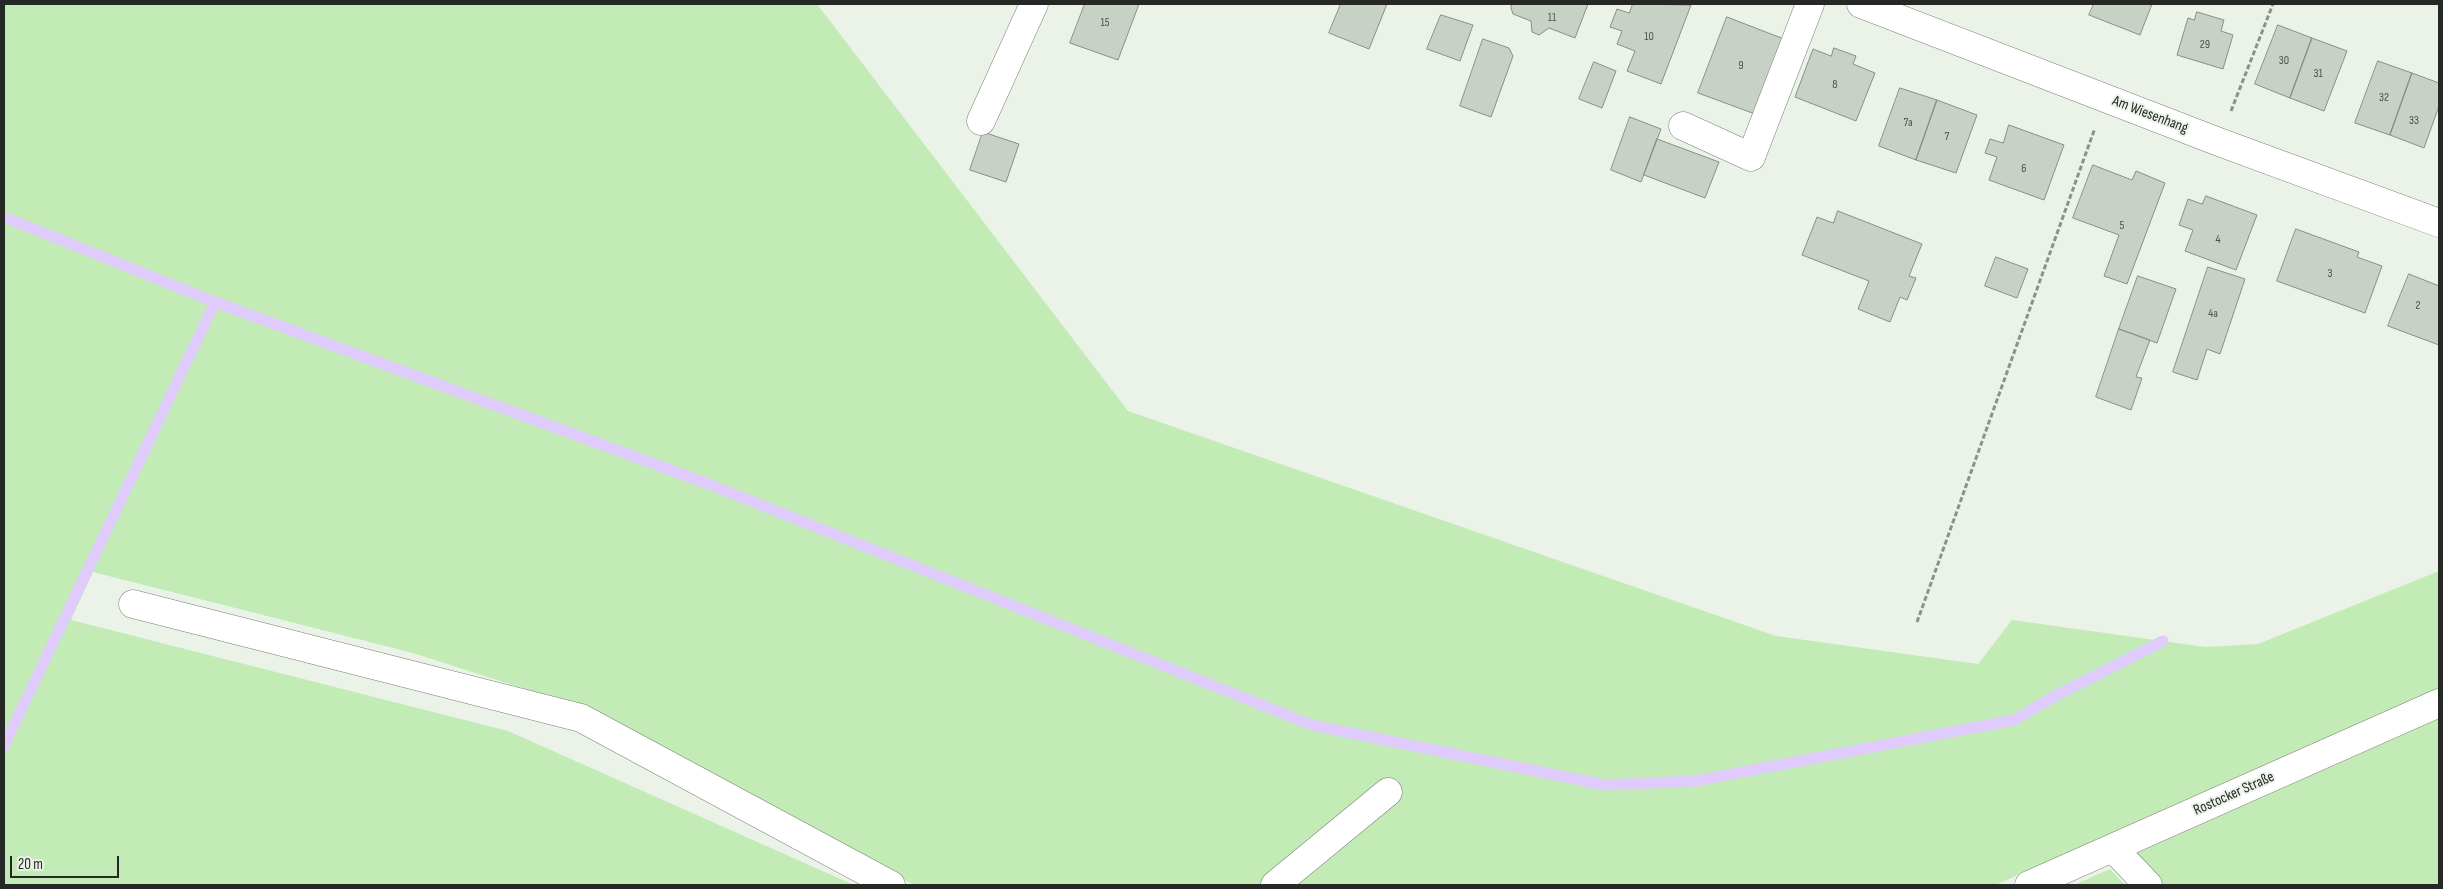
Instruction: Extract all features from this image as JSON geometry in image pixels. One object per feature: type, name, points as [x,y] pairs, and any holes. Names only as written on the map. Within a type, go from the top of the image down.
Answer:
[{"type":"street","points":[[981,121],[1034,4]]},
{"type":"street","points":[[1682,126],[1751,157],[1810,4]]},
{"type":"street","name":"Am Wiesenhang","points":[[1861,4],[2219,142],[2439,223]]},
{"type":"street","points":[[133,604],[581,718],[891,885]]},
{"type":"street","name":"Rostocker Straße","points":[[2029,885],[2439,703]]},
{"type":"street","points":[[1275,885],[1388,792]]},
{"type":"street","points":[[2113,848],[2148,885]]},
{"type":"path","points":[[2219,142],[2273,4]]},
{"type":"path","points":[[1917,622],[2106,98]]},
{"type":"green space","points":[[4,4],[817,4],[1128,411],[1776,636],[1978,664],[2012,620],[2205,647],[2258,644],[2439,571],[2439,885],[2161,885],[2137,861],[2106,836],[1995,885],[915,885],[556,699],[413,653],[93,572],[71,620],[508,731],[854,885],[4,885]]},
{"type":"green space","points":[[2110,869],[2125,885],[2074,885]]},
{"type":"building","points":[[1085,4],[1139,4],[1118,60],[1070,43]]},
{"type":"building","points":[[1341,4],[1387,4],[1369,49],[1329,33]]},
{"type":"building","points":[[1512,4],[1588,4],[1575,38],[1549,28],[1539,35],[1532,32],[1531,21],[1513,14]]},
{"type":"building","points":[[1633,4],[1691,5],[1661,84],[1627,71],[1635,51],[1617,44],[1622,31],[1610,27],[1617,9],[1629,13]]},
{"type":"building","points":[[2094,4],[2152,4],[2140,35],[2089,15]]},
{"type":"building","points":[[2197,12],[2224,20],[2221,31],[2233,35],[2223,69],[2177,55],[2188,18],[2194,20]]},
{"type":"building","points":[[1441,15],[1473,25],[1460,61],[1427,49]]},
{"type":"building","points":[[1727,17],[1784,39],[1755,114],[1698,93]]},
{"type":"building","points":[[2278,25],[2312,38],[2290,98],[2255,84]]},
{"type":"building","points":[[2312,38],[2347,51],[2324,111],[2290,98]]},
{"type":"building","points":[[1483,39],[1509,48],[1513,56],[1491,117],[1460,106]]},
{"type":"building","points":[[1834,48],[1856,56],[1853,64],[1875,73],[1856,121],[1795,97],[1813,49],[1831,56]]},
{"type":"building","points":[[2378,61],[2412,73],[2390,135],[2355,123]]},
{"type":"building","points":[[1594,62],[1616,71],[1602,108],[1579,99]]},
{"type":"building","points":[[2412,73],[2439,83],[2439,106],[2424,148],[2390,135]]},
{"type":"building","points":[[1900,88],[1937,100],[1916,160],[1879,146]]},
{"type":"building","points":[[1937,100],[1977,115],[1956,173],[1916,160]]},
{"type":"building","points":[[1630,117],[1661,129],[1641,182],[1611,170]]},
{"type":"building","points":[[2009,125],[2064,145],[2044,200],[1989,180],[1997,157],[1985,153],[1990,139],[2003,143]]},
{"type":"building","points":[[983,132],[1019,144],[1006,182],[970,170]]},
{"type":"building","points":[[1657,139],[1719,162],[1705,198],[1644,175]]},
{"type":"building","points":[[2093,165],[2132,180],[2136,171],[2165,183],[2127,284],[2104,276],[2119,235],[2073,218]]},
{"type":"building","points":[[2206,196],[2257,215],[2236,270],[2185,251],[2193,230],[2179,225],[2188,199],[2202,204]]},
{"type":"building","points":[[1838,211],[1922,244],[1909,276],[1916,278],[1907,300],[1900,297],[1890,322],[1858,309],[1869,281],[1802,255],[1817,217],[1833,223]]},
{"type":"building","points":[[2296,229],[2359,252],[2357,257],[2382,266],[2365,313],[2277,281]]},
{"type":"building","points":[[1996,257],[2028,269],[2017,298],[1985,286]]},
{"type":"building","points":[[2208,267],[2245,279],[2220,354],[2207,349],[2197,380],[2173,372]]},
{"type":"building","points":[[2409,274],[2439,286],[2439,345],[2388,326]]},
{"type":"building","points":[[2138,276],[2176,289],[2157,343],[2119,329]]},
{"type":"building","points":[[2119,329],[2150,340],[2136,377],[2142,378],[2131,410],[2096,397]]},
{"type":"waterway","points":[[4,217],[215,302],[706,483],[1312,725],[1605,785],[1695,781],[2014,720],[2057,695],[2163,641]]},
{"type":"waterway","points":[[4,746],[215,302]]}]
